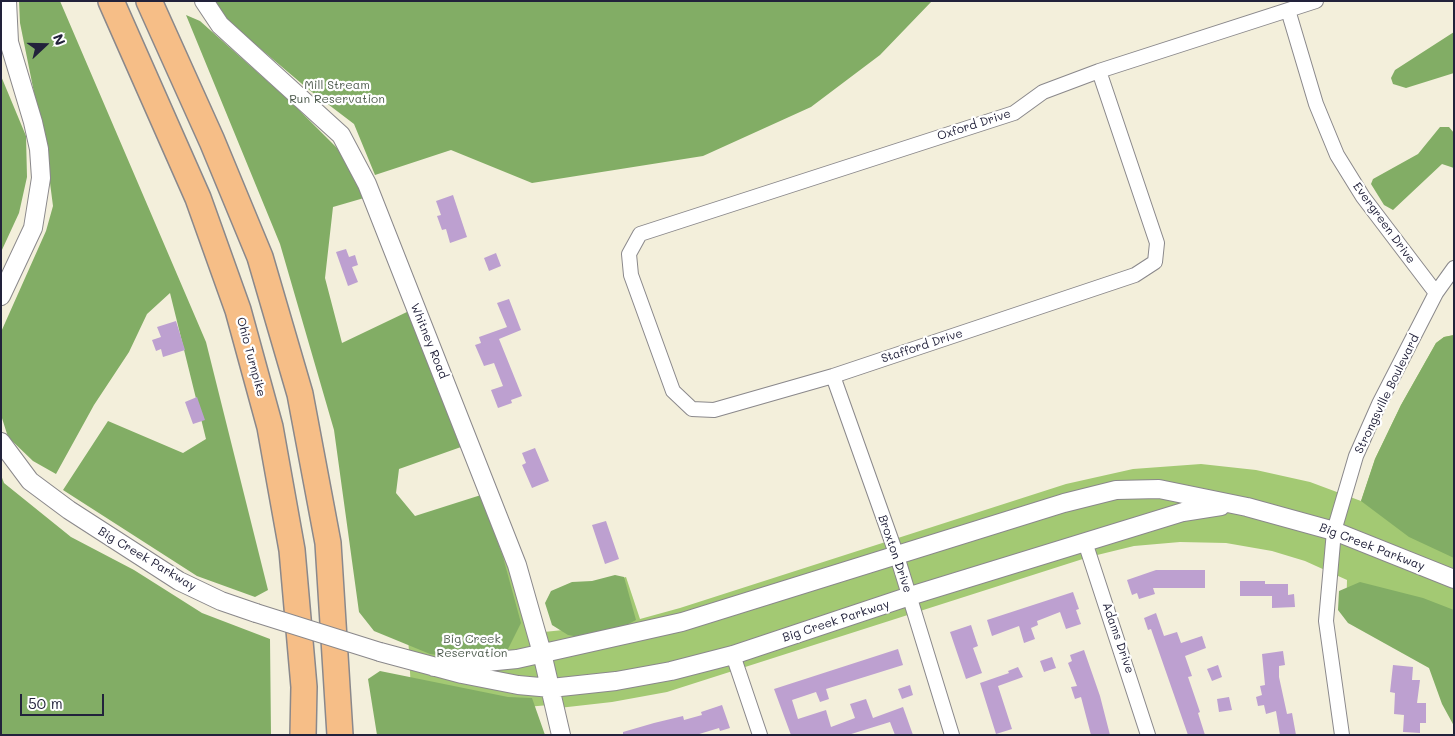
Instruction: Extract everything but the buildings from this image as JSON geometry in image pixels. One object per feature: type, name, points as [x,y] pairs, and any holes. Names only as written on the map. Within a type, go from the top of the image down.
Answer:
[{"type":"highway","name":"Ohio Turnpike","points":[[111,1],[198,198],[238,310],[270,426],[292,550],[304,687],[302,735]]},
{"type":"highway","points":[[149,1],[212,141],[260,257],[300,394],[328,543],[340,735]]},
{"type":"street","points":[[1,296],[33,228],[41,178],[39,149],[33,122],[9,42],[7,1]]},
{"type":"street","name":"Whitney Road","points":[[204,1],[220,25],[342,135],[367,184],[517,565],[542,653],[561,735]]},
{"type":"street","name":"Oxford Drive","points":[[656,228],[1014,112],[1043,92],[1099,71],[1316,1]]},
{"type":"street","name":"Evergreen Drive","points":[[1288,10],[1316,104],[1337,155],[1363,198],[1436,292]]},
{"type":"street","name":"Stafford Drive","points":[[656,228],[640,234],[629,254],[631,275],[673,391],[692,409],[714,410],[833,376],[1135,275],[1154,262],[1157,243],[1099,71]]},
{"type":"street","name":"Strongsville Boulevard","points":[[1342,735],[1326,621],[1334,530],[1356,456],[1379,404],[1436,292],[1454,268]]},
{"type":"street","name":"Broxton Drive","points":[[833,376],[910,596],[952,735]]},
{"type":"street","name":"Big Creek Parkway","points":[[1,442],[30,481],[68,510],[179,581],[221,601],[380,652],[434,667],[489,680],[551,688],[616,681],[671,672],[733,655],[910,596],[1183,512],[1231,504]]},
{"type":"street","name":"Big Creek Parkway","points":[[434,667],[467,665],[542,653],[682,622],[1064,503],[1116,490],[1159,489],[1231,504],[1334,530],[1454,579]]},
{"type":"street","name":"Adams Drive","points":[[1085,542],[1148,735]]},
{"type":"street","points":[[733,655],[760,735]]},
{"type":"green space","points":[[19,1],[60,1],[206,342],[268,590],[255,597],[197,576],[63,490],[108,421],[183,453],[206,439],[170,293],[147,314],[129,352],[94,405],[56,474],[33,461],[8,437],[1,415],[1,332],[46,231],[53,206],[46,152],[20,23]]},
{"type":"green space","name":"Mill Stream Run Reservation","points":[[214,1],[932,1],[880,55],[811,107],[703,156],[532,183],[451,150],[375,175],[354,124],[308,89],[223,17]]},
{"type":"green space","points":[[186,15],[200,21],[293,104],[341,152],[352,173],[364,198],[333,207],[325,278],[342,343],[409,311],[461,447],[399,469],[396,493],[415,516],[481,495],[503,557],[521,623],[508,649],[460,658],[430,654],[374,631],[359,612],[334,430],[280,244]]},
{"type":"green space","points":[[1454,32],[1454,73],[1406,88],[1393,84],[1391,78],[1395,70]]},
{"type":"green space","points":[[1,76],[26,136],[27,177],[19,213],[1,252]]},
{"type":"green space","points":[[1440,127],[1449,127],[1454,133],[1454,168],[1442,164],[1393,210],[1384,205],[1371,184],[1373,179],[1418,154]]},
{"type":"green space","name":"Big Creek Reservation","points":[[1454,335],[1454,673],[1346,618],[1347,580],[1305,561],[1272,551],[1226,543],[1180,542],[1134,546],[1089,557],[667,692],[612,702],[550,709],[549,705],[482,711],[412,709],[407,616],[492,503],[534,633],[573,629],[548,602],[626,577],[640,619],[680,608],[1066,484],[1133,469],[1201,464],[1256,470],[1310,482],[1361,501],[1375,459],[1401,405],[1436,343],[1444,337]]},
{"type":"green space","points":[[1454,335],[1454,558],[1409,537],[1361,501],[1375,459],[1401,405],[1436,343],[1444,337]]},
{"type":"green space","points":[[1,475],[4,483],[71,537],[134,570],[202,613],[270,639],[271,735],[1,735]]},
{"type":"green space","points":[[615,575],[624,577],[636,620],[617,630],[579,637],[568,635],[552,625],[545,603],[551,591],[572,582],[592,581]]},
{"type":"green space","points":[[1360,582],[1423,598],[1454,610],[1454,726],[1442,704],[1429,668],[1348,623],[1338,610],[1339,591]]},
{"type":"green space","points":[[380,671],[508,697],[532,698],[545,735],[377,735],[368,679]]}]
